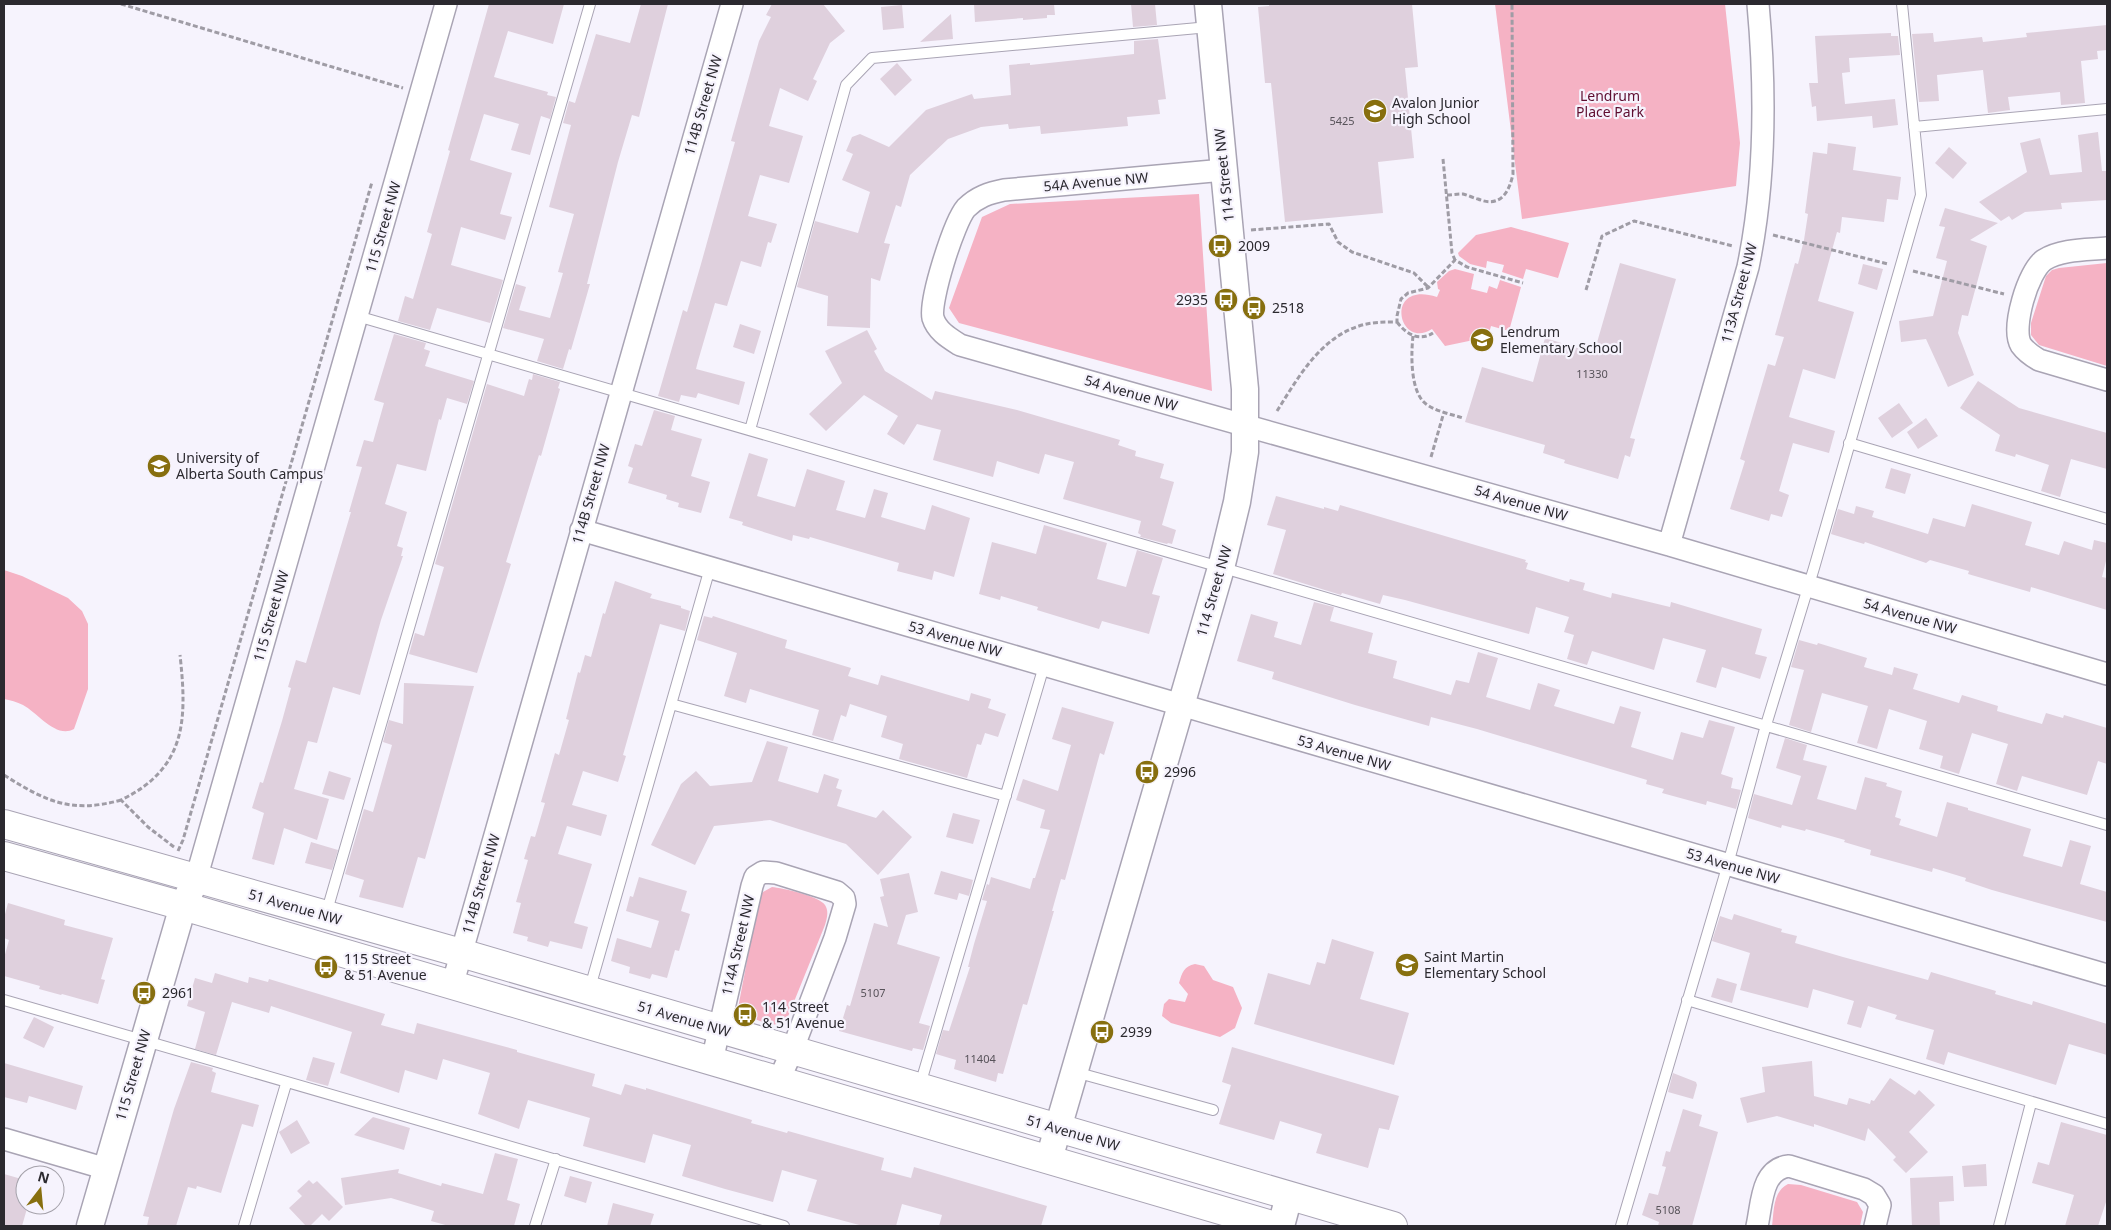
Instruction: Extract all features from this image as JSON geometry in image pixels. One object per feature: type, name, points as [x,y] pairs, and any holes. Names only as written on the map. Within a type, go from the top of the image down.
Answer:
[{"type":"main road","name":"51 Avenue NW","points":[[4,824],[461,953],[919,1089],[1393,1226]]},
{"type":"main road","points":[[4,856],[183,906],[1275,1226]]},
{"type":"street","name":"115 Street NW","points":[[90,1226],[183,906],[196,879],[446,4]]},
{"type":"street","name":"114B Street NW","points":[[452,986],[732,4]]},
{"type":"street","name":"113A Street NW","points":[[1668,545],[1751,251],[1760,185],[1762,4]]},
{"type":"street","name":"114 Street NW","points":[[1049,1159],[1221,568],[1237,502],[1245,452],[1245,389],[1209,16]]},
{"type":"street","name":"54A Avenue NW","points":[[938,327],[934,319],[933,302],[954,228],[962,214],[972,203],[992,192],[1224,170]]},
{"type":"street","points":[[2107,248],[2059,253],[2042,262],[2030,281],[2017,322],[2021,345],[2029,354],[2039,360],[2107,380]]},
{"type":"street","name":"54 Avenue NW","points":[[938,327],[949,338],[960,345],[1668,545],[2107,674]]},
{"type":"street","name":"53 Avenue NW","points":[[581,530],[2107,975]]},
{"type":"street","name":"114A Street NW","points":[[712,1061],[745,910],[755,877],[763,872],[784,876],[837,892],[844,898],[845,904],[835,938],[779,1080]]},
{"type":"street","points":[[4,1139],[107,1169]]},
{"type":"street","points":[[1757,1226],[1768,1178],[1781,1167],[1789,1166],[1870,1191],[1880,1205],[1875,1226]]},
{"type":"street","points":[[1281,1226],[1289,1196]]},
{"type":"lane","points":[[325,915],[590,4]]},
{"type":"lane","points":[[1621,1226],[1728,864],[1766,725],[1921,195],[1902,4]]},
{"type":"lane","points":[[750,430],[846,85],[872,58],[1209,16]]},
{"type":"lane","points":[[1914,127],[2107,109]]},
{"type":"lane","points":[[357,316],[2107,825]]},
{"type":"lane","points":[[1849,443],[2107,519]]},
{"type":"lane","points":[[589,992],[710,568]]},
{"type":"lane","points":[[919,1089],[1044,666]]},
{"type":"lane","points":[[671,704],[1006,796]]},
{"type":"lane","points":[[4,1000],[286,1084],[556,1159],[784,1226]]},
{"type":"lane","points":[[1687,1000],[2107,1124]]},
{"type":"lane","points":[[1075,1072],[1213,1110]]},
{"type":"lane","points":[[244,1226],[286,1084]]},
{"type":"lane","points":[[1999,1226],[2031,1103]]},
{"type":"lane","points":[[535,1226],[556,1159]]},
{"type":"path","points":[[120,4],[421,92]]},
{"type":"path","points":[[1446,195],[1463,194],[1479,200],[1492,202],[1504,196],[1510,188],[1513,174],[1512,4]]},
{"type":"path","points":[[397,97],[402,78]]},
{"type":"path","points":[[1443,158],[1452,253],[1456,260],[1467,267],[1523,283]]},
{"type":"path","points":[[121,800],[148,827],[172,844],[178,851],[187,827],[375,172]]},
{"type":"path","points":[[1586,290],[1602,236],[1634,221],[1751,251]]},
{"type":"path","points":[[1230,232],[1329,224],[1338,242],[1352,252],[1414,273],[1428,288]]},
{"type":"path","points":[[1433,332],[1421,337],[1412,336],[1404,331],[1397,322],[1396,316],[1401,299],[1408,293],[1428,288],[1456,260]]},
{"type":"path","points":[[1277,411],[1305,367],[1324,347],[1358,326],[1372,323],[1397,322]]},
{"type":"path","points":[[1412,336],[1411,358],[1420,397],[1433,408],[1463,418]]},
{"type":"path","points":[[1426,476],[1444,412]]},
{"type":"path","points":[[4,775],[36,795],[69,806],[91,806],[121,800],[135,793],[155,779],[168,762],[179,737],[184,716],[180,655]]},
{"type":"green space","name":"Lendrum Place Park","points":[[1495,4],[1725,4],[1740,143],[1736,186],[1522,219]]},
{"type":"green space","points":[[1199,194],[1212,391],[959,323],[949,308],[982,217],[1010,204]]},
{"type":"green space","points":[[1511,227],[1569,243],[1558,278],[1526,269],[1523,279],[1502,272],[1504,265],[1487,261],[1486,268],[1470,264],[1459,256],[1458,253],[1476,235]]},
{"type":"green space","points":[[2107,263],[2107,366],[2039,345],[2031,335],[2031,323],[2046,276],[2052,270],[2059,268]]},
{"type":"green space","points":[[1455,269],[1474,274],[1471,289],[1487,293],[1489,286],[1497,289],[1500,280],[1521,287],[1509,331],[1491,326],[1488,337],[1445,346],[1432,329],[1420,333],[1411,331],[1404,324],[1402,315],[1403,305],[1409,298],[1420,294],[1437,297],[1440,290],[1438,289],[1437,282],[1449,271]]},
{"type":"green space","points":[[4,570],[22,576],[68,598],[82,611],[88,624],[88,689],[74,729],[61,731],[54,728],[23,705],[4,699]]},
{"type":"green space","points":[[772,887],[816,899],[825,905],[827,912],[825,925],[785,1024],[779,1025],[760,1021],[738,1008],[759,898],[763,892]]},
{"type":"green space","points":[[1195,964],[1204,966],[1213,980],[1233,987],[1242,1008],[1235,1028],[1220,1037],[1171,1023],[1162,1016],[1164,1004],[1169,999],[1185,1002],[1188,994],[1179,983],[1184,970],[1188,966]]},
{"type":"green space","points":[[1788,1184],[1801,1185],[1857,1202],[1863,1212],[1860,1226],[1772,1226],[1777,1196],[1779,1191]]},
{"type":"building","points":[[489,4],[564,4],[553,44],[508,31],[494,77],[548,92],[547,95],[556,97],[550,119],[541,116],[530,155],[511,150],[519,124],[484,114],[470,160],[512,173],[500,214],[512,217],[505,240],[461,227],[451,265],[503,280],[490,323],[437,308],[430,330],[398,321],[405,296],[413,299],[432,234],[427,232]]},
{"type":"building","points":[[641,4],[668,4],[639,117],[632,115],[618,162],[587,284],[590,284],[571,350],[569,349],[563,369],[537,361],[544,339],[503,328],[516,284],[526,287],[519,310],[550,318],[563,273],[558,272],[574,214],[549,207],[571,125],[563,123],[569,101],[575,103],[596,34],[630,43]]},
{"type":"building","points":[[772,4],[823,4],[845,31],[830,43],[813,79],[817,81],[808,101],[780,88],[769,126],[803,136],[789,183],[760,175],[748,216],[777,224],[771,243],[768,242],[761,267],[741,261],[727,306],[715,303],[698,361],[696,369],[745,382],[739,405],[698,393],[696,398],[681,395],[679,402],[658,396],[683,310],[687,312],[701,264],[735,142],[731,141],[759,41],[771,17],[766,15]]},
{"type":"building","points":[[974,4],[1054,4],[1055,15],[1047,15],[1047,18],[975,22]]},
{"type":"building","points":[[1131,4],[1155,4],[1157,25],[1133,27]]},
{"type":"building","name":"Avalon Junior High School","points":[[1269,4],[1412,4],[1418,67],[1405,68],[1414,158],[1378,162],[1383,213],[1285,222],[1271,83],[1265,83],[1258,7],[1269,6]]},
{"type":"building","points":[[902,5],[904,28],[883,30],[881,7]]},
{"type":"building","points":[[951,14],[953,39],[920,42]]},
{"type":"building","points":[[2107,25],[2107,50],[2097,51],[2098,59],[2081,61],[2085,103],[2061,105],[2060,92],[2008,97],[2010,110],[1988,113],[1983,70],[1937,75],[1939,101],[1919,102],[1912,34],[1933,33],[1934,42],[1982,37],[1983,42],[2027,37],[2026,33]]},
{"type":"building","points":[[1891,33],[1891,36],[1898,36],[1900,55],[1849,58],[1850,72],[1842,73],[1845,104],[1895,99],[1898,125],[1873,128],[1872,116],[1817,121],[1816,106],[1812,107],[1809,83],[1818,83],[1815,36]]},
{"type":"building","points":[[1158,39],[1166,99],[1158,100],[1160,114],[1127,117],[1128,126],[1041,134],[1040,126],[1009,129],[1008,124],[981,127],[948,139],[910,175],[901,207],[896,205],[884,243],[890,244],[880,281],[871,278],[870,328],[827,326],[828,296],[797,287],[815,221],[858,233],[870,192],[842,180],[853,154],[846,151],[852,137],[860,134],[889,147],[926,110],[972,94],[974,99],[1011,95],[1009,65],[1030,63],[1030,65],[1134,54],[1134,41]]},
{"type":"building","points":[[897,63],[912,80],[895,96],[880,79]]},
{"type":"building","points":[[2098,132],[2102,171],[2107,171],[2107,200],[2061,203],[2062,209],[2025,212],[2012,220],[2009,216],[2001,221],[1979,202],[2027,172],[2020,143],[2040,138],[2050,175],[2082,172],[2078,135]]},
{"type":"building","points":[[1828,143],[1856,147],[1853,170],[1901,177],[1898,200],[1887,199],[1884,222],[1842,217],[1840,233],[1837,232],[1818,301],[1854,312],[1835,379],[1803,369],[1789,417],[1835,431],[1829,453],[1793,443],[1779,491],[1789,495],[1782,517],[1771,514],[1769,521],[1730,509],[1745,461],[1740,459],[1768,364],[1775,366],[1784,337],[1775,335],[1795,263],[1798,264],[1804,240],[1808,214],[1805,213],[1813,152],[1827,154]]},
{"type":"building","points":[[1949,147],[1967,163],[1953,179],[1935,163]]},
{"type":"building","points":[[1945,208],[1998,223],[1970,240],[1987,246],[1968,316],[1962,315],[1958,333],[1974,375],[1948,387],[1926,339],[1901,342],[1899,321],[1933,316],[1947,261],[1936,258],[1945,227],[1939,226]]},
{"type":"building","name":"Lendrum Elementary School","points":[[1620,263],[1676,279],[1630,438],[1635,439],[1630,457],[1625,455],[1618,479],[1564,463],[1565,460],[1543,453],[1545,445],[1465,422],[1482,367],[1533,382],[1545,338],[1594,353]]},
{"type":"building","points":[[1863,264],[1883,269],[1877,290],[1858,284]]},
{"type":"building","points":[[740,324],[761,331],[754,354],[733,347]]},
{"type":"building","points":[[867,330],[877,349],[874,351],[885,371],[932,400],[935,391],[1017,410],[1120,440],[1118,445],[1136,451],[1135,456],[1164,464],[1160,478],[1174,482],[1162,525],[1176,530],[1172,544],[1140,537],[1141,535],[1138,533],[1141,521],[1063,499],[1074,462],[1045,454],[1039,474],[997,461],[993,477],[933,460],[941,430],[917,424],[904,445],[887,434],[898,416],[864,395],[826,431],[809,414],[842,383],[825,351]]},
{"type":"building","points":[[394,334],[426,343],[424,349],[430,351],[425,366],[474,381],[467,404],[447,398],[441,420],[439,419],[426,471],[397,464],[385,504],[407,512],[397,546],[403,548],[401,556],[403,556],[381,620],[360,695],[333,687],[317,743],[308,741],[294,789],[329,799],[317,840],[284,828],[274,865],[252,859],[264,813],[252,808],[260,782],[263,783],[282,721],[291,688],[288,687],[296,660],[306,663],[351,512],[349,512],[362,467],[356,466],[364,440],[373,442],[384,403],[374,400]]},
{"type":"building","points":[[533,374],[560,382],[558,388],[560,389],[541,456],[539,455],[506,562],[511,564],[477,673],[409,654],[415,633],[424,636],[444,567],[435,564],[487,384],[524,396],[529,379],[532,380]]},
{"type":"building","points":[[1978,381],[2019,408],[2107,433],[2107,469],[2071,459],[2060,497],[2041,491],[2049,465],[2016,454],[2015,457],[1995,451],[2000,435],[1960,408]]},
{"type":"building","points":[[1899,403],[1913,423],[1892,438],[1878,418]]},
{"type":"building","points":[[654,410],[675,416],[671,430],[702,439],[691,476],[710,482],[701,513],[678,507],[679,503],[666,499],[667,495],[628,483],[633,468],[628,466],[635,444],[642,446]]},
{"type":"building","points":[[1926,418],[1938,436],[1918,449],[1907,432]]},
{"type":"building","points":[[749,453],[768,459],[757,496],[795,507],[807,469],[845,481],[836,510],[865,518],[874,489],[888,493],[881,517],[925,530],[932,505],[970,518],[954,577],[934,571],[932,580],[897,571],[899,563],[810,537],[809,539],[793,535],[792,541],[742,525],[743,522],[729,518]]},
{"type":"building","points":[[1891,468],[1911,474],[1905,494],[1885,488]]},
{"type":"building","points":[[1276,496],[1338,511],[1340,505],[1526,560],[1525,562],[1528,563],[1526,569],[1569,582],[1570,579],[1585,583],[1583,590],[1611,598],[1612,593],[1670,607],[1671,602],[1762,629],[1755,654],[1767,657],[1760,679],[1722,667],[1716,688],[1696,682],[1706,650],[1663,638],[1654,670],[1592,651],[1587,665],[1567,659],[1574,635],[1564,632],[1569,617],[1536,607],[1529,634],[1383,595],[1380,604],[1342,593],[1341,595],[1273,574],[1286,530],[1267,525]]},
{"type":"building","points":[[1972,504],[2032,522],[2025,545],[2059,555],[2064,541],[2092,550],[2094,540],[2107,543],[2107,557],[2102,577],[2107,578],[2107,610],[2031,587],[2030,592],[1968,574],[1969,571],[1930,560],[1926,563],[1865,542],[1864,544],[1831,534],[1838,509],[1854,514],[1856,506],[1874,511],[1872,517],[1928,534],[1933,518],[1965,527]]},
{"type":"building","points":[[1044,525],[1107,543],[1097,579],[1126,587],[1137,550],[1163,558],[1152,594],[1160,596],[1149,634],[1102,621],[1099,629],[1037,610],[1038,607],[1001,596],[1000,600],[979,594],[992,542],[1036,554]]},
{"type":"building","points":[[615,581],[652,594],[650,598],[681,606],[681,608],[690,611],[685,631],[660,624],[623,755],[626,756],[618,782],[583,771],[572,805],[607,815],[601,836],[567,826],[558,854],[592,864],[574,923],[588,927],[582,949],[550,941],[548,947],[527,941],[528,937],[513,933],[521,903],[516,902],[528,860],[524,859],[531,836],[535,837],[545,803],[541,802],[555,753],[559,755],[569,720],[566,719],[578,672],[580,673],[585,655],[591,657],[603,613],[605,614]]},
{"type":"building","points":[[1314,602],[1334,607],[1330,621],[1373,633],[1368,653],[1397,661],[1393,678],[1451,695],[1456,680],[1469,683],[1478,652],[1498,658],[1486,697],[1530,710],[1538,683],[1560,690],[1554,706],[1614,724],[1620,706],[1641,712],[1631,747],[1673,760],[1681,732],[1703,738],[1709,720],[1735,727],[1721,774],[1733,778],[1731,788],[1741,790],[1736,809],[1707,801],[1706,805],[1662,793],[1664,789],[1646,784],[1647,780],[1477,729],[1431,717],[1429,726],[1355,705],[1272,679],[1274,672],[1237,661],[1251,614],[1278,622],[1274,637],[1301,645]]},
{"type":"building","points":[[704,616],[712,618],[713,616],[787,640],[785,648],[851,668],[848,676],[878,685],[881,675],[969,701],[971,693],[991,699],[988,708],[1006,714],[998,737],[985,733],[981,745],[977,744],[967,778],[899,759],[903,744],[881,737],[887,716],[850,704],[846,717],[841,715],[833,741],[812,735],[819,710],[750,689],[746,703],[724,696],[737,653],[697,640]]},
{"type":"building","points":[[1799,640],[1817,645],[1818,643],[1867,658],[1864,667],[1892,675],[1894,667],[1918,674],[1913,689],[1959,703],[1962,695],[1998,706],[1997,711],[2042,724],[2046,713],[2063,718],[2064,715],[2107,728],[2107,764],[2098,761],[2087,795],[2022,776],[2017,791],[1996,784],[2008,744],[1972,733],[1959,774],[1940,768],[1943,756],[1919,749],[1927,721],[1889,709],[1877,749],[1857,743],[1868,706],[1822,693],[1811,732],[1789,725],[1804,670],[1791,667]]},
{"type":"building","points":[[404,683],[474,686],[425,859],[418,857],[403,908],[359,897],[364,880],[345,874],[364,809],[373,812],[392,745],[383,742],[389,720],[403,724]]},
{"type":"building","points":[[1062,707],[1114,722],[1104,755],[1100,753],[1065,880],[1061,879],[1052,911],[1054,911],[1027,1005],[1023,1004],[1003,1074],[998,1073],[996,1082],[954,1069],[956,1060],[936,1054],[943,1030],[949,1031],[970,967],[968,967],[987,901],[982,900],[987,884],[989,885],[991,877],[1030,889],[1033,878],[1035,878],[1050,830],[1040,828],[1045,810],[1016,800],[1023,779],[1058,791],[1071,745],[1052,739]]},
{"type":"building","points":[[1785,738],[1807,745],[1803,760],[1827,766],[1817,799],[1856,810],[1865,777],[1887,783],[1886,786],[1902,791],[1895,817],[1901,819],[1899,825],[1937,837],[1947,802],[2031,829],[2023,856],[2062,867],[2070,840],[2091,846],[2080,884],[2107,892],[2107,922],[1992,890],[1965,881],[1966,878],[1933,868],[1932,872],[1870,855],[1871,850],[1844,842],[1845,840],[1806,829],[1805,831],[1782,825],[1781,828],[1748,818],[1754,794],[1792,805],[1801,776],[1776,768]]},
{"type":"building","points":[[767,741],[788,747],[778,781],[818,793],[824,774],[839,779],[836,788],[842,790],[837,806],[876,818],[883,810],[912,837],[878,875],[846,844],[770,820],[714,826],[695,865],[651,845],[681,784],[696,771],[710,786],[752,782]]},
{"type":"building","points":[[329,771],[351,778],[344,800],[322,794]]},
{"type":"building","points":[[953,813],[980,820],[973,844],[946,837]]},
{"type":"building","points":[[311,842],[338,850],[332,870],[305,863]]},
{"type":"building","points":[[941,871],[973,880],[969,896],[959,893],[957,900],[934,894]]},
{"type":"building","points":[[909,873],[918,912],[906,915],[897,944],[940,957],[919,1023],[930,1026],[923,1050],[913,1048],[912,1051],[839,1031],[847,1005],[850,1006],[874,923],[888,927],[880,897],[884,896],[880,879]]},
{"type":"building","points":[[639,877],[687,891],[681,911],[690,914],[679,951],[675,950],[667,978],[652,974],[650,979],[629,973],[630,967],[611,961],[617,938],[651,948],[659,921],[626,911],[630,896],[633,897]]},
{"type":"building","points":[[8,903],[65,920],[64,925],[113,938],[101,979],[105,980],[98,1004],[39,989],[40,986],[4,976],[4,958],[9,940],[4,938],[4,918]]},
{"type":"building","points":[[1734,914],[1782,929],[1781,932],[1797,936],[1795,943],[1928,980],[1931,972],[1996,991],[1995,994],[2032,1005],[2033,1001],[2107,1024],[2107,1055],[2069,1044],[2056,1085],[1948,1052],[1944,1065],[1926,1059],[1934,1030],[1895,1019],[1897,1015],[1868,1006],[1861,1028],[1847,1024],[1854,1001],[1813,989],[1808,1008],[1740,990],[1750,953],[1712,941],[1720,916],[1732,920]]},
{"type":"building","points":[[1332,939],[1374,952],[1360,999],[1409,1013],[1394,1065],[1254,1024],[1268,973],[1310,985],[1317,962],[1325,964]]},
{"type":"building","points":[[215,973],[248,983],[249,977],[268,982],[269,979],[385,1014],[381,1025],[414,1034],[417,1023],[517,1050],[517,1052],[595,1074],[592,1086],[621,1095],[625,1084],[646,1090],[646,1088],[752,1120],[751,1123],[787,1133],[788,1131],[884,1158],[881,1170],[911,1178],[914,1167],[1047,1206],[1041,1226],[939,1226],[942,1215],[902,1204],[896,1226],[863,1226],[807,1211],[817,1180],[782,1170],[773,1202],[682,1176],[691,1145],[653,1134],[645,1163],[583,1146],[590,1118],[528,1100],[519,1129],[478,1114],[490,1073],[443,1059],[437,1080],[405,1070],[399,1093],[340,1073],[352,1032],[271,1006],[269,1013],[232,1002],[216,1055],[195,1049],[205,1012],[187,1006],[195,978],[212,983]]},
{"type":"building","points":[[1717,978],[1737,984],[1732,1003],[1711,997]]},
{"type":"building","points":[[34,1017],[54,1027],[44,1048],[23,1038]]},
{"type":"building","points":[[1232,1047],[1399,1096],[1389,1130],[1379,1128],[1368,1168],[1316,1153],[1322,1134],[1280,1121],[1274,1140],[1219,1124],[1231,1085],[1222,1082]]},
{"type":"building","points":[[313,1057],[335,1063],[328,1086],[306,1080]]},
{"type":"building","points":[[1812,1061],[1814,1096],[1847,1105],[1849,1098],[1870,1104],[1871,1100],[1874,1101],[1890,1078],[1915,1095],[1919,1090],[1935,1105],[1909,1132],[1928,1152],[1906,1173],[1893,1160],[1896,1157],[1868,1128],[1865,1141],[1814,1124],[1814,1127],[1777,1116],[1747,1123],[1740,1098],[1765,1092],[1762,1067]]},
{"type":"building","points":[[191,1062],[213,1068],[212,1071],[216,1073],[211,1092],[259,1105],[253,1127],[242,1124],[221,1193],[197,1186],[196,1189],[188,1187],[176,1226],[147,1226],[149,1217],[143,1216],[174,1109]]},
{"type":"building","points":[[4,1063],[83,1086],[76,1110],[29,1096],[27,1103],[4,1097]]},
{"type":"building","points":[[1673,1073],[1696,1082],[1697,1085],[1693,1099],[1668,1092]]},
{"type":"building","points":[[1683,1109],[1702,1115],[1699,1126],[1718,1132],[1692,1226],[1658,1226],[1659,1222],[1642,1215],[1649,1193],[1658,1195],[1666,1167],[1662,1166],[1666,1151],[1670,1152]]},
{"type":"building","points":[[373,1117],[410,1128],[404,1150],[354,1135]]},
{"type":"building","points":[[297,1120],[310,1143],[291,1154],[279,1132]]},
{"type":"building","points":[[2061,1122],[2107,1135],[2107,1199],[2098,1226],[2065,1226],[2074,1195],[2032,1183],[2038,1162],[2049,1165]]},
{"type":"building","points":[[495,1153],[518,1159],[507,1200],[520,1204],[514,1226],[449,1226],[431,1221],[434,1211],[391,1198],[345,1205],[341,1178],[399,1169],[398,1173],[441,1186],[442,1183],[483,1194]]},
{"type":"building","points":[[1986,1164],[1987,1186],[1964,1187],[1962,1166]]},
{"type":"building","points":[[4,1174],[15,1177],[15,1215],[25,1215],[22,1226],[4,1226]]},
{"type":"building","points":[[570,1176],[592,1182],[586,1203],[564,1196]]},
{"type":"building","points":[[1953,1176],[1954,1201],[1939,1202],[1940,1226],[1912,1226],[1910,1178]]},
{"type":"building","points":[[309,1180],[313,1184],[317,1181],[343,1207],[329,1221],[322,1214],[310,1226],[306,1226],[289,1208],[302,1196],[297,1191]]},
{"type":"building","points":[[613,1203],[654,1214],[650,1226],[607,1226]]},
{"type":"place","name":"Avalon Junior High School","points":[[1375,111]]},
{"type":"place","name":"2009","points":[[1220,246]]},
{"type":"place","name":"2935","points":[[1226,300]]},
{"type":"place","name":"2518","points":[[1254,308]]},
{"type":"place","name":"Lendrum Elementary School","points":[[1482,340]]},
{"type":"place","name":"University of Alberta South Campus","points":[[159,466]]},
{"type":"place","name":"2996","points":[[1147,772]]},
{"type":"place","name":"Saint Martin Elementary School","points":[[1407,965]]},
{"type":"place","name":"115 Street & 51 Avenue","points":[[326,967]]},
{"type":"place","name":"2961","points":[[144,993]]},
{"type":"place","name":"114 Street & 51 Avenue","points":[[745,1015]]},
{"type":"place","name":"2939","points":[[1102,1032]]}]
